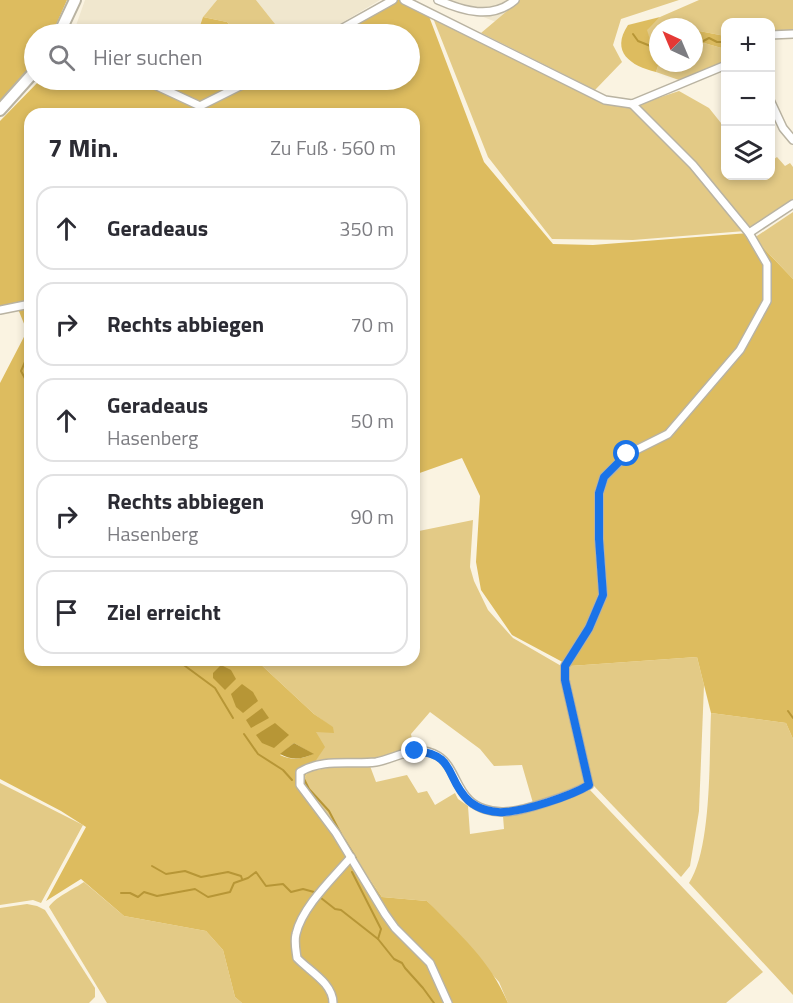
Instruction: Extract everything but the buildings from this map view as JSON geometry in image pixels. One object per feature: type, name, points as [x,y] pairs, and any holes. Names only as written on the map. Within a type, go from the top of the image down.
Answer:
[{"type":"main road","points":[[64,24],[75,0]]},
{"type":"main road","points":[[0,110],[24,83]]},
{"type":"street","points":[[350,24],[393,0]]},
{"type":"street","points":[[404,0],[605,100],[632,104],[721,67]]},
{"type":"street","points":[[438,0],[461,10],[489,13],[515,0]]},
{"type":"street","points":[[775,35],[793,34]]},
{"type":"street","points":[[166,90],[200,106],[232,90]]},
{"type":"street","points":[[448,1003],[430,963],[395,928],[351,856],[300,785],[300,772],[318,765],[377,762],[415,751],[429,752],[440,757],[449,767],[461,792],[470,801],[479,808],[503,813],[528,808],[589,785],[565,680],[565,666],[589,628],[603,595],[599,539],[599,493],[604,477],[627,454],[668,434],[740,350],[767,301],[767,264],[749,233],[693,165],[632,104]]},
{"type":"street","points":[[775,109],[783,128],[793,140]]},
{"type":"street","points":[[749,233],[793,204]]},
{"type":"street","points":[[0,310],[24,305]]},
{"type":"street","points":[[333,1003],[325,984],[297,958],[295,936],[299,923],[308,908],[351,856]]},
{"type":"shaded area","points":[[0,0],[67,0],[56,24],[24,24],[24,77],[0,103]]},
{"type":"shaded area","points":[[85,0],[217,0],[200,24],[77,24]]},
{"type":"shaded area","points":[[217,0],[256,0],[275,24],[229,24],[203,17]]},
{"type":"shaded area","points":[[256,0],[380,0],[340,24],[275,24]]},
{"type":"shaded area","points":[[395,0],[404,0],[427,11],[484,162],[553,244],[593,245],[749,233],[793,279],[793,739],[786,723],[711,713],[697,657],[570,666],[512,635],[481,590],[476,562],[480,496],[462,458],[420,473],[420,108],[24,108],[24,324],[18,309],[0,310],[0,121],[30,90],[171,90],[176,92],[177,90],[420,90],[420,24],[351,24]]},
{"type":"shaded area","points":[[441,0],[520,0],[496,22]]},
{"type":"shaded area","points":[[520,0],[679,0],[621,19],[613,45],[622,62],[595,90],[481,33]]},
{"type":"shaded area","points":[[699,0],[793,0],[793,31],[775,32],[775,18],[721,18],[721,35],[703,32],[703,18],[660,17]]},
{"type":"shaded area","points":[[203,17],[229,24],[201,24]]},
{"type":"shaded area","points":[[433,18],[606,103],[631,106],[693,167],[745,231],[633,240],[552,239],[488,157]]},
{"type":"shaded area","points":[[649,20],[647,30],[649,70],[631,62],[622,50],[621,43],[628,25]]},
{"type":"shaded area","points":[[703,32],[721,35],[721,48],[704,43]]},
{"type":"shaded area","points":[[703,43],[721,48],[721,63],[703,70]]},
{"type":"shaded area","points":[[656,72],[699,72],[679,80]]},
{"type":"shaded area","points":[[679,91],[709,108],[721,123],[721,180],[775,180],[775,158],[777,157],[785,166],[790,163],[793,167],[793,203],[750,229],[637,105]]},
{"type":"shaded area","points":[[793,212],[793,279],[754,238]]},
{"type":"shaded area","points":[[24,337],[24,666],[262,666],[314,714],[333,727],[334,733],[316,732],[325,747],[302,781],[382,897],[427,901],[483,961],[508,1003],[242,1003],[235,997],[223,950],[206,931],[124,916],[81,879],[46,901],[86,827],[0,779],[0,383]],"holes":[[[294,743],[313,754],[297,759],[280,755]]]},
{"type":"shaded area","points":[[473,520],[470,567],[488,610],[513,638],[563,667],[586,784],[533,803],[522,765],[494,766],[480,749],[430,712],[411,734],[414,749],[376,760],[314,764],[316,732],[333,728],[314,714],[262,666],[420,666],[420,531]]},
{"type":"shaded area","points":[[697,657],[704,685],[699,811],[690,866],[681,877],[593,785],[570,682],[570,666]]},
{"type":"shaded area","points":[[223,666],[231,670],[236,679],[225,690],[213,678],[213,673]]},
{"type":"shaded area","points":[[242,684],[253,692],[258,701],[243,713],[236,707],[231,694]]},
{"type":"shaded area","points":[[262,708],[269,718],[251,728],[246,720]]},
{"type":"shaded area","points":[[711,713],[786,723],[793,739],[793,995],[689,883],[702,848],[706,825]]},
{"type":"shaded area","points":[[275,723],[289,735],[274,748],[262,743],[256,735]]},
{"type":"shaded area","points":[[294,743],[314,754],[289,758],[280,754]]},
{"type":"shaded area","points":[[340,766],[370,766],[376,782],[407,775],[418,793],[427,791],[435,805],[455,793],[458,799],[468,806],[470,834],[504,829],[503,816],[522,814],[590,790],[763,972],[726,1003],[508,1003],[499,982],[427,901],[382,897],[302,781],[309,771]]},
{"type":"shaded area","points":[[0,783],[83,825],[41,903],[33,900],[0,905]]},
{"type":"shaded area","points":[[84,882],[124,916],[206,931],[223,950],[235,997],[242,1003],[107,1003],[49,907]]},
{"type":"shaded area","points":[[27,904],[45,910],[95,988],[95,997],[89,1003],[0,1003],[0,908]]},
{"type":"waterway","points":[[633,34],[638,41],[649,45]]},
{"type":"waterway","points":[[703,41],[709,38],[721,42]]},
{"type":"waterway","points":[[24,364],[21,371],[24,377]]},
{"type":"waterway","points":[[185,666],[215,688],[233,718]]},
{"type":"waterway","points":[[788,711],[793,718]]},
{"type":"waterway","points":[[244,734],[258,754],[283,770],[292,780]]},
{"type":"waterway","points":[[303,777],[309,789],[329,811],[341,834]]},
{"type":"waterway","points":[[344,839],[356,858]]},
{"type":"waterway","points":[[152,866],[166,874],[185,871],[201,877],[228,872],[241,876],[242,879]]},
{"type":"waterway","points":[[121,893],[130,893],[138,897],[144,892],[157,896],[195,889],[208,897],[230,892],[234,883],[256,872],[266,886],[283,884],[291,892],[303,889],[314,892]]},
{"type":"waterway","points":[[352,872],[381,929],[378,939],[394,959],[402,963],[434,1003]]},
{"type":"waterway","points":[[321,898],[335,909],[341,910],[378,939]]},
{"type":"route","points":[[415,751],[429,752],[440,757],[449,767],[461,792],[479,808],[503,813],[528,808],[589,785],[565,680],[565,666],[589,628],[603,595],[599,539],[599,493],[604,477],[627,454]]}]
